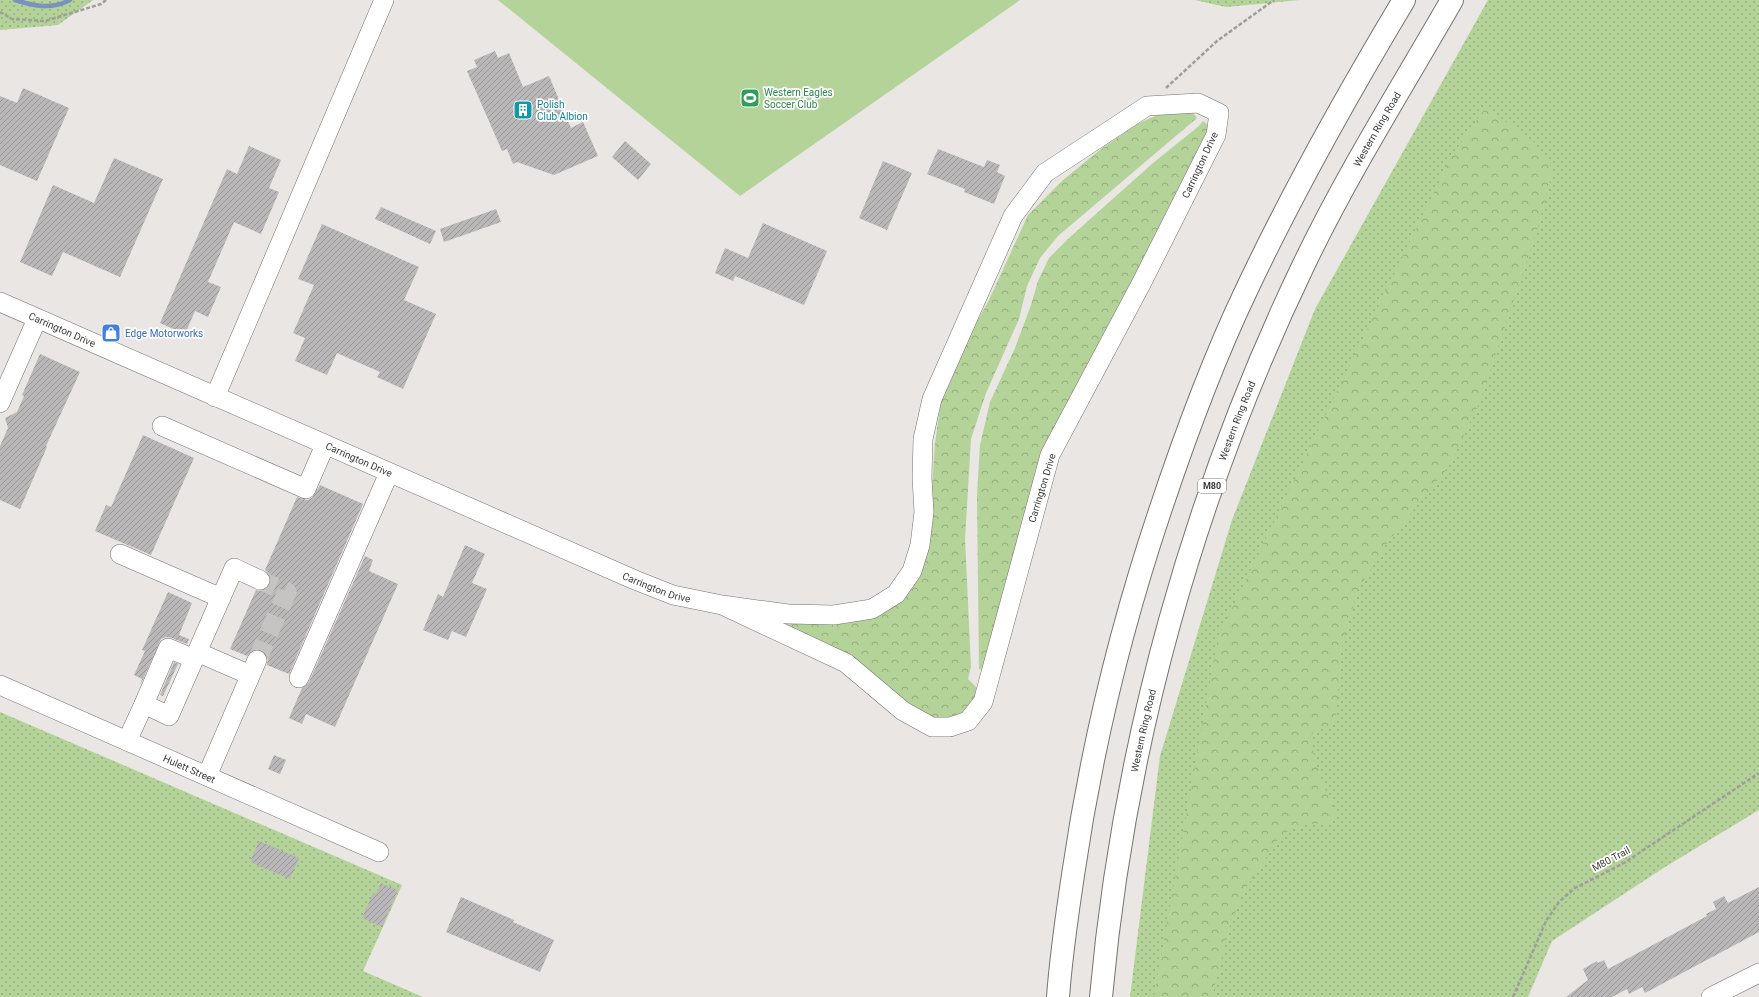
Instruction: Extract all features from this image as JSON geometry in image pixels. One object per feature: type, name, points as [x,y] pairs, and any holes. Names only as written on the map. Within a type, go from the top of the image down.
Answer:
[{"type":"highway","points":[[1058,997],[1068,906],[1077,843],[1098,732],[1108,689],[1138,580],[1177,461],[1216,359],[1266,249],[1358,77],[1404,0]]},
{"type":"highway","name":"Western Ring Road","points":[[1100,997],[1110,908],[1120,843],[1146,715],[1179,590],[1198,526],[1217,473],[1264,354],[1306,260],[1347,180],[1448,8]]},
{"type":"street","points":[[215,397],[384,0]]},
{"type":"street","name":"Carrington Drive","points":[[0,302],[389,473],[672,595],[788,614],[834,615],[872,609],[896,594],[912,571],[920,545],[924,512],[922,478],[923,439],[932,399],[1013,216],[1045,173],[1147,106],[1198,103],[1219,113],[1216,135],[1137,291],[1050,455],[983,702],[968,721],[950,727],[932,727],[903,711],[846,663],[722,604]]},
{"type":"street","points":[[0,402],[37,319]]},
{"type":"street","points":[[162,426],[306,489],[325,445]]},
{"type":"street","points":[[299,678],[389,473]]},
{"type":"street","points":[[120,554],[221,598]]},
{"type":"street","points":[[144,704],[169,716],[234,568],[260,580]]},
{"type":"street","points":[[127,741],[168,648],[254,668],[207,776]]},
{"type":"street","name":"Hulett Street","points":[[0,685],[379,852]]},
{"type":"street","points":[[1711,997],[1759,973]]},
{"type":"path","points":[[0,12],[12,19],[45,21],[101,4],[106,0]]},
{"type":"path","points":[[1147,106],[1217,41],[1274,0]]},
{"type":"path","name":"M80 Trail","points":[[1513,997],[1546,921],[1559,902],[1575,888],[1624,863],[1759,773]]},
{"type":"green space","points":[[0,0],[93,0],[58,25],[0,30]]},
{"type":"green space","name":"Western Eagles Soccer Club","points":[[498,0],[1020,0],[740,196]]},
{"type":"green space","points":[[1195,0],[1300,0],[1226,7]]},
{"type":"green space","points":[[1488,0],[1759,0],[1759,810],[1665,867],[1552,941],[1528,997],[1130,997],[1160,756],[1232,520],[1315,309]]},
{"type":"green space","points":[[1486,107],[1535,143],[1553,170],[1538,228],[1479,404],[1449,466],[1387,543],[1357,592],[1341,651],[1335,724],[1313,731],[1311,746],[1323,784],[1336,813],[1331,823],[1304,824],[1281,835],[1245,889],[1230,925],[1212,997],[1154,997],[1218,637],[1451,157]]},
{"type":"green space","points":[[1162,113],[1193,113],[1197,118],[1058,236],[1040,258],[1027,286],[1019,319],[986,393],[971,439],[965,539],[971,667],[968,679],[982,693],[971,717],[932,727],[775,623],[843,623],[910,584],[932,488],[935,443],[941,401],[952,367],[989,300],[1028,215],[1063,180],[1101,149],[1137,124]]},
{"type":"green space","points":[[1203,121],[1211,128],[1066,422],[991,671],[979,669],[977,496],[980,445],[990,402],[1015,348],[1038,281],[1049,258],[1069,238],[1153,163],[1199,126]]},
{"type":"green space","points":[[0,712],[402,885],[363,971],[423,997],[0,997]]},
{"type":"building","name":"Polish Club Albion","points":[[495,51],[498,58],[509,53],[523,87],[549,76],[571,128],[583,122],[598,156],[554,175],[517,162],[513,164],[507,149],[502,151],[467,71],[477,67],[474,60]]},
{"type":"building","points":[[23,88],[69,108],[37,181],[0,165],[0,96],[17,103]]},
{"type":"building","points":[[625,141],[651,164],[638,180],[612,157]]},
{"type":"building","points":[[249,146],[281,160],[269,188],[279,192],[261,234],[234,222],[208,282],[221,287],[208,317],[195,311],[185,334],[160,323],[227,169],[237,174]]},
{"type":"building","points":[[938,149],[984,167],[987,160],[1000,165],[997,172],[1005,176],[994,204],[964,192],[965,189],[927,174]]},
{"type":"building","points":[[114,158],[163,179],[120,277],[63,252],[52,276],[20,262],[53,185],[94,203]]},
{"type":"building","points":[[883,161],[912,173],[887,230],[859,218]]},
{"type":"building","points":[[381,207],[436,231],[430,244],[375,219]]},
{"type":"building","points":[[496,209],[501,222],[444,242],[440,229]]},
{"type":"building","points":[[763,223],[827,251],[804,305],[735,276],[733,281],[715,273],[725,248],[748,258]]},
{"type":"building","points":[[322,224],[419,267],[404,300],[436,314],[403,389],[377,377],[380,372],[337,353],[327,375],[295,361],[305,338],[293,333],[314,285],[298,279]]},
{"type":"building","points":[[40,354],[80,372],[46,446],[47,447],[20,509],[0,500],[0,446],[8,428],[5,418],[17,412],[24,396],[22,395]]},
{"type":"building","points":[[143,435],[194,458],[151,555],[95,531],[106,505],[111,507]]},
{"type":"building","points":[[320,485],[363,504],[289,674],[267,665],[268,659],[266,654],[261,650],[255,649],[247,656],[230,649],[256,590],[261,591],[266,589],[270,584],[271,579],[265,570],[297,497],[307,500],[312,498]]},
{"type":"building","points":[[465,545],[485,554],[472,583],[487,589],[466,637],[452,631],[448,640],[423,630],[438,594],[443,597]]},
{"type":"building","points":[[365,556],[373,560],[369,571],[398,584],[335,727],[306,714],[302,724],[289,718],[302,688],[309,682]]},
{"type":"building","points":[[168,592],[192,603],[179,635],[189,639],[187,644],[172,638],[166,637],[161,639],[140,686],[142,679],[134,675],[145,651],[142,650]]},
{"type":"building","points":[[174,662],[178,664],[163,696],[160,695]]},
{"type":"building","points":[[274,755],[286,760],[280,774],[268,769]]},
{"type":"building","points":[[259,841],[299,858],[290,879],[250,862]]},
{"type":"building","points":[[381,883],[398,890],[382,927],[362,918],[373,893],[376,894]]},
{"type":"building","points":[[1759,887],[1759,932],[1645,993],[1642,987],[1629,994],[1627,989],[1612,997],[1566,997],[1588,980],[1583,969],[1597,961],[1598,963],[1604,960],[1608,969],[1707,916],[1706,914],[1716,909],[1713,902],[1724,896],[1728,903]]},
{"type":"building","points":[[461,897],[514,920],[513,922],[554,940],[540,972],[446,932]]},
{"type":"waterway","points":[[15,0],[42,6],[56,5],[70,0]]},
{"type":"tunnel","points":[[257,660],[287,592],[260,580]]},
{"type":"place","name":"Western Eagles Soccer Club","points":[[750,98]]},
{"type":"place","name":"Polish Club Albion","points":[[523,110]]},
{"type":"place","name":"Edge Motorworks","points":[[111,333]]}]
